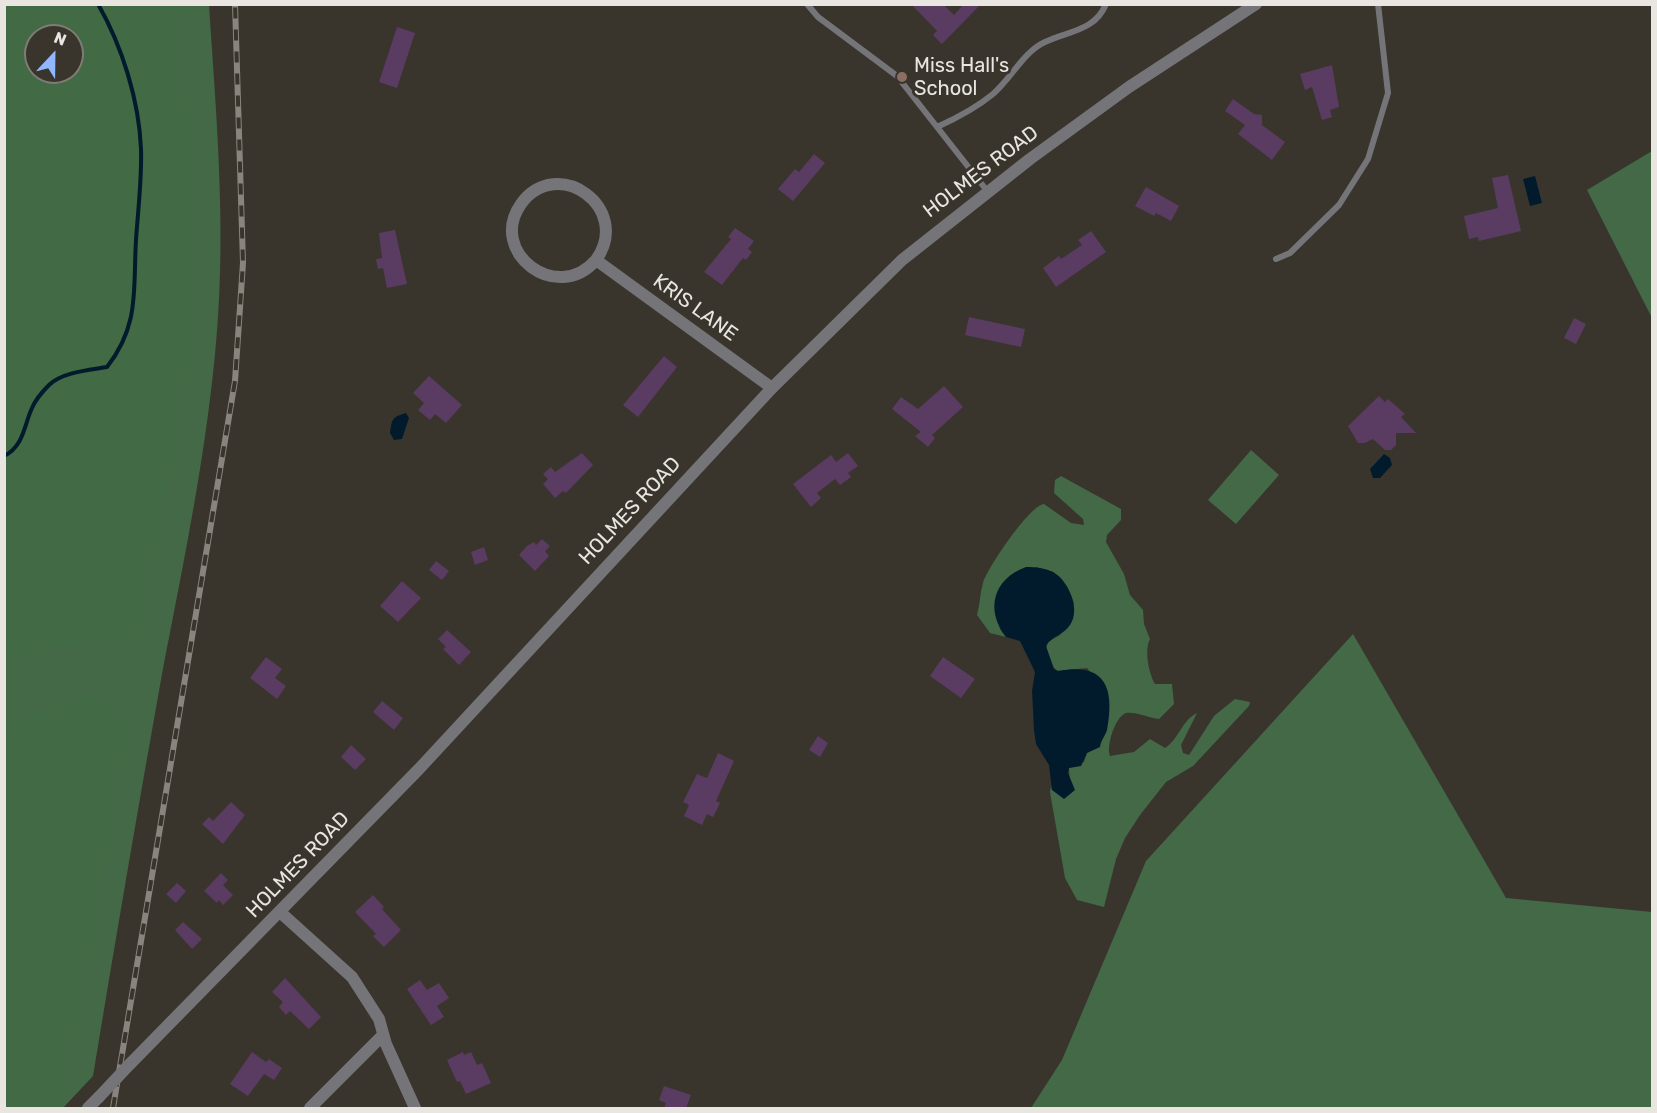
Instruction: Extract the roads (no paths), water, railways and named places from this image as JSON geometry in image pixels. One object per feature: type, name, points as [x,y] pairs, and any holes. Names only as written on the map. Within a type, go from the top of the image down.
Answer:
[{"type":"street","name":"HOLMES ROAD","points":[[88,1108],[419,769],[772,388],[915,249],[1129,87],[1256,4]]},
{"type":"street","points":[[548,186],[573,186],[588,195],[598,206],[606,229],[603,248],[596,260],[583,271],[566,277],[549,276],[535,270],[522,259],[515,244],[514,221],[520,206],[533,193],[548,186]]},
{"type":"street","name":"KRIS LANE","points":[[596,260],[772,388]]},
{"type":"street","points":[[280,912],[352,977],[374,1009],[415,1108]]},
{"type":"street","points":[[310,1108],[383,1035]]},
{"type":"lane","points":[[807,4],[818,17],[897,76],[988,192]]},
{"type":"lane","points":[[937,127],[970,111],[994,93],[1033,49],[1045,42],[1088,27],[1098,19],[1106,4]]},
{"type":"lane","points":[[1276,259],[1296,249],[1340,205],[1368,159],[1388,93],[1378,4]]},
{"type":"water","points":[[1535,176],[1542,203],[1530,206],[1523,179]]},
{"type":"water","points":[[406,413],[409,418],[402,439],[394,440],[390,433],[392,422],[395,417]]},
{"type":"water","points":[[1384,454],[1390,458],[1392,465],[1380,478],[1373,478],[1370,469]]},
{"type":"water","points":[[1026,567],[1053,572],[1064,582],[1072,596],[1074,612],[1070,625],[1046,646],[1054,669],[1058,671],[1087,670],[1096,674],[1103,681],[1109,701],[1107,730],[1100,747],[1087,753],[1081,766],[1069,768],[1068,773],[1075,790],[1064,799],[1052,790],[1049,765],[1036,744],[1032,691],[1035,672],[1020,641],[1006,637],[999,627],[994,606],[1000,587],[1006,579]]},
{"type":"waterway","points":[[4,456],[11,452],[20,441],[33,405],[47,387],[69,374],[107,367],[118,351],[130,321],[133,306],[140,183],[140,130],[133,93],[122,55],[98,4]]},
{"type":"railway","points":[[113,1108],[235,381],[243,263],[235,4]]},
{"type":"place","name":"Miss Hall's School","points":[[902,77]]}]
